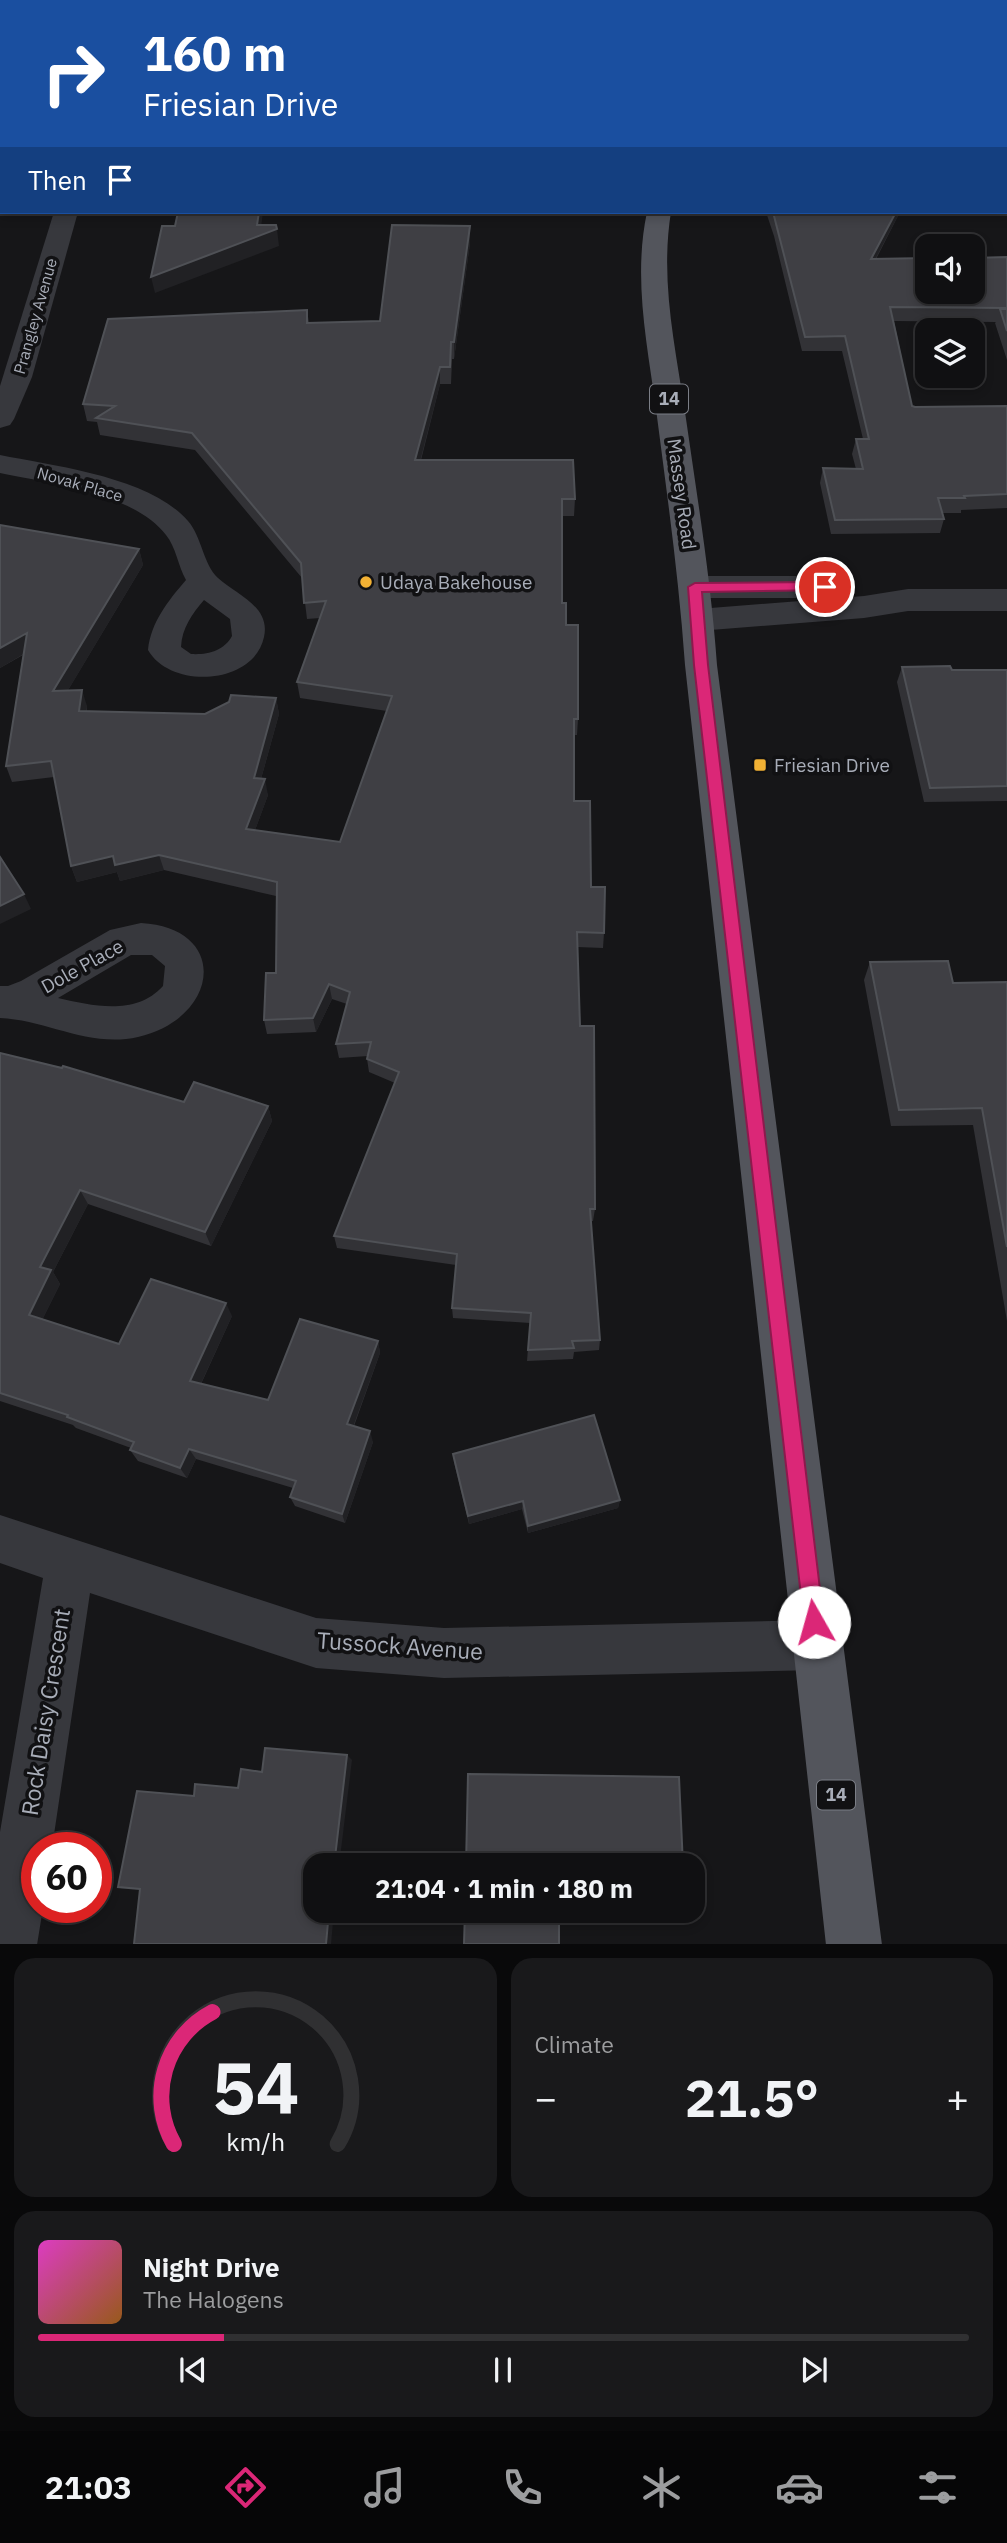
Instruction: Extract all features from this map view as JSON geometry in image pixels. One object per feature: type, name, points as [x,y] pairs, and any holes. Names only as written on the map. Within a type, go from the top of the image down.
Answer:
[{"type":"main road","name":"Massey Road","points":[[659,214],[653,239],[654,294],[697,603],[703,679],[854,1944]]},
{"type":"street","name":"Prangley Avenue","points":[[0,419],[18,376],[65,214]]},
{"type":"street","name":"Novak Place","points":[[0,464],[109,489],[154,509],[177,527],[192,551],[202,581]]},
{"type":"street","points":[[697,603],[864,607],[908,600],[1007,600]]},
{"type":"street","name":"Tussock Avenue","points":[[0,1539],[316,1643],[444,1653],[817,1645]]},
{"type":"street","name":"Rock Daisy Crescent","points":[[9,1944],[70,1563]]},
{"type":"building","points":[[178,214],[259,214],[257,225],[276,225],[277,229],[151,277],[162,226],[175,226]]},
{"type":"building","points":[[774,214],[895,214],[871,259],[915,258],[915,304],[985,304],[985,258],[1007,257],[1007,308],[890,307],[912,406],[1007,406],[1007,494],[938,498],[944,519],[835,520],[823,468],[863,469],[856,439],[869,439],[845,336],[805,337]]},
{"type":"building","points":[[392,225],[470,226],[454,342],[451,342],[450,367],[440,367],[415,460],[573,460],[575,499],[562,499],[562,603],[566,603],[566,625],[578,625],[578,719],[574,719],[574,801],[590,801],[591,887],[605,887],[604,933],[577,932],[580,1026],[594,1026],[595,1209],[590,1209],[600,1340],[572,1341],[574,1348],[528,1350],[531,1313],[452,1308],[457,1254],[334,1236],[399,1072],[367,1059],[371,1042],[336,1044],[350,992],[329,984],[313,1018],[264,1020],[266,973],[276,973],[277,882],[159,855],[115,865],[113,856],[71,866],[51,761],[6,766],[27,633],[0,648],[0,525],[139,549],[53,691],[82,690],[79,711],[205,714],[229,702],[231,695],[276,698],[254,778],[265,779],[246,829],[340,842],[392,696],[297,682],[326,601],[304,603],[301,563],[192,433],[96,418],[115,406],[83,404],[108,319],[307,310],[307,323],[380,321]]},
{"type":"building","points":[[1000,309],[1007,309],[1007,331]]},
{"type":"building","points":[[950,666],[952,670],[1007,670],[1007,786],[930,788],[902,667]]},
{"type":"building","points":[[0,857],[24,894],[0,906]]},
{"type":"building","points":[[948,961],[953,983],[1007,982],[1007,1247],[982,1108],[899,1110],[870,962]]},
{"type":"building","points":[[0,1053],[62,1068],[63,1066],[184,1102],[194,1082],[268,1106],[205,1232],[80,1190],[40,1267],[51,1270],[29,1315],[119,1344],[151,1279],[226,1303],[190,1381],[268,1400],[300,1319],[378,1341],[347,1424],[370,1431],[342,1514],[290,1497],[296,1481],[189,1449],[180,1468],[130,1450],[134,1442],[67,1417],[68,1415],[0,1393]]},
{"type":"building","points":[[594,1415],[620,1500],[528,1526],[523,1501],[468,1516],[453,1454]]},
{"type":"building","points":[[265,1748],[347,1755],[336,1853],[303,1853],[303,1923],[328,1923],[326,1944],[134,1944],[140,1889],[118,1887],[137,1791],[194,1796],[195,1784],[238,1788],[241,1769],[262,1772]]},
{"type":"building","points":[[468,1774],[679,1777],[682,1853],[466,1853]]},
{"type":"building","points":[[465,1923],[559,1923],[559,1944],[464,1944]]},
{"type":"place","name":"Udaya Bakehouse","points":[[366,582]]},
{"type":"place","name":"Friesian Drive","points":[[760,765]]},
{"type":"route","points":[[814,1622],[701,665],[695,587],[825,587]]}]
